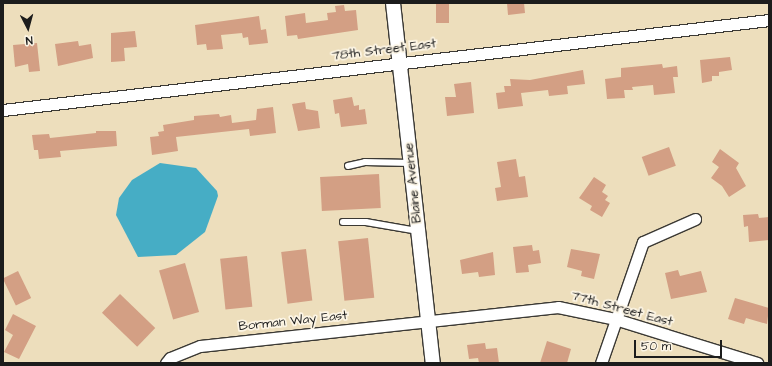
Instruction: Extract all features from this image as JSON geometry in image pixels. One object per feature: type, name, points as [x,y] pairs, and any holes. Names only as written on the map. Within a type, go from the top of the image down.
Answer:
[{"type":"street","name":"Blaine Avenue","points":[[393,3],[433,363]]},
{"type":"street","name":"78th Street East","points":[[3,110],[769,20]]},
{"type":"street","points":[[601,363],[642,242],[695,220]]},
{"type":"street","name":"77th Street East","points":[[428,320],[558,307],[615,319],[757,363]]},
{"type":"street","name":"Borman Way East","points":[[166,363],[170,358],[200,346],[428,320]]},
{"type":"lane","points":[[348,166],[365,162],[411,163]]},
{"type":"lane","points":[[343,222],[366,222],[397,229],[419,231]]},
{"type":"water","points":[[160,163],[196,168],[217,191],[218,196],[205,232],[176,255],[138,257],[116,215],[119,198],[132,180]]},
{"type":"building","points":[[436,3],[449,3],[449,23],[436,23]]},
{"type":"building","points":[[507,3],[524,3],[525,13],[508,15]]},
{"type":"building","points":[[344,5],[345,11],[356,10],[358,30],[298,39],[297,35],[287,36],[285,16],[305,13],[306,23],[328,20],[327,13],[336,12],[335,6]]},
{"type":"building","points":[[259,16],[261,30],[266,29],[268,43],[249,45],[248,37],[243,38],[242,33],[221,35],[223,49],[207,50],[206,44],[197,45],[195,25]]},
{"type":"building","points":[[135,31],[137,47],[124,48],[125,61],[111,62],[111,33]]},
{"type":"building","points":[[78,41],[79,46],[91,44],[93,58],[58,66],[55,44]]},
{"type":"building","points":[[37,43],[40,71],[29,72],[28,64],[15,67],[13,45]]},
{"type":"building","points":[[730,57],[732,70],[719,72],[719,76],[712,76],[712,81],[702,83],[700,60]]},
{"type":"building","points":[[662,64],[663,68],[677,66],[678,77],[673,77],[675,93],[654,95],[653,85],[632,87],[633,90],[624,90],[625,98],[607,99],[605,79],[621,77],[621,68]]},
{"type":"building","points":[[583,70],[585,84],[567,86],[568,94],[549,96],[548,90],[521,93],[523,106],[498,109],[496,93],[505,92],[504,86],[511,86],[510,79],[530,80]]},
{"type":"building","points":[[471,82],[474,113],[447,116],[445,97],[456,97],[454,84]]},
{"type":"building","points":[[352,97],[354,106],[359,105],[359,110],[365,109],[367,124],[341,127],[339,113],[335,114],[333,100]]},
{"type":"building","points":[[305,102],[306,109],[318,111],[320,128],[298,131],[292,104]]},
{"type":"building","points":[[273,107],[276,133],[250,136],[249,129],[176,137],[178,151],[152,155],[150,137],[159,136],[158,132],[164,131],[163,125],[194,120],[194,116],[219,114],[220,117],[231,115],[232,123],[256,120],[257,109]]},
{"type":"building","points":[[96,131],[116,131],[117,146],[60,151],[61,157],[39,159],[38,150],[34,150],[32,135],[49,134],[50,138],[96,133]]},
{"type":"building","points":[[669,147],[676,166],[649,176],[642,157]]},
{"type":"building","points":[[720,149],[739,163],[736,168],[746,186],[729,197],[722,186],[711,178],[719,167],[712,162]]},
{"type":"building","points":[[516,159],[519,177],[525,176],[528,197],[497,201],[495,188],[501,187],[497,162]]},
{"type":"building","points":[[379,174],[381,208],[322,211],[320,177]]},
{"type":"building","points":[[594,177],[606,185],[602,192],[608,196],[605,200],[610,203],[602,217],[590,210],[592,206],[579,198]]},
{"type":"building","points":[[758,214],[759,218],[769,217],[769,240],[749,242],[748,226],[744,227],[743,215]]},
{"type":"building","points":[[368,238],[374,298],[344,301],[338,241]]},
{"type":"building","points":[[532,245],[533,251],[539,250],[541,263],[528,265],[529,272],[516,273],[513,247]]},
{"type":"building","points":[[306,249],[312,301],[288,304],[281,252]]},
{"type":"building","points":[[571,249],[600,254],[594,279],[581,276],[582,271],[567,267]]},
{"type":"building","points":[[493,252],[495,275],[479,277],[478,272],[462,274],[460,260]]},
{"type":"building","points":[[247,256],[252,307],[225,310],[220,259]]},
{"type":"building","points":[[185,263],[199,312],[173,319],[159,270]]},
{"type":"building","points":[[678,270],[680,276],[701,271],[707,292],[671,299],[665,273]]},
{"type":"building","points":[[18,271],[31,298],[16,305],[3,278]]},
{"type":"building","points":[[120,294],[155,328],[137,347],[102,313]]},
{"type":"building","points":[[735,298],[769,308],[767,324],[746,318],[744,324],[728,319]]},
{"type":"building","points":[[13,314],[36,326],[19,359],[4,352],[13,335],[5,330]]},
{"type":"building","points":[[547,341],[571,349],[567,363],[540,363]]},
{"type":"building","points":[[485,343],[486,349],[497,348],[499,363],[479,363],[478,358],[469,359],[467,345]]}]
